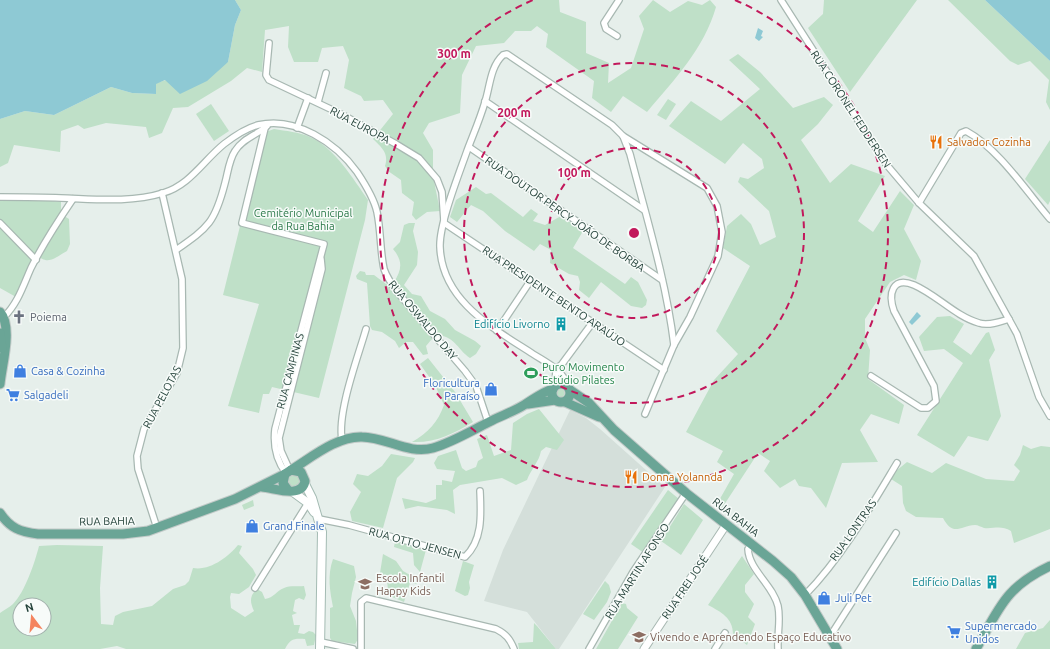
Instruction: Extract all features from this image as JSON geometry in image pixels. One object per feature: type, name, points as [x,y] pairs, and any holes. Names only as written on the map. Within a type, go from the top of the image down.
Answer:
[{"type":"main road","points":[[1,315],[0,332],[3,355]]},
{"type":"main road","points":[[0,384],[7,334],[7,325],[1,315]]},
{"type":"main road","points":[[561,384],[569,388],[570,397],[566,402],[555,400],[552,394],[554,388],[561,384]]},
{"type":"main road","name":"RUA BAHIA","points":[[0,513],[10,525],[18,530],[38,534],[124,534],[157,528],[214,508],[262,487],[342,440],[366,437],[410,448],[427,449],[449,442],[525,405],[544,392],[554,388]]},
{"type":"main road","name":"RUA BAHIA","points":[[569,388],[589,403],[603,420],[686,493],[791,577],[805,595],[829,638],[838,649]]},
{"type":"main road","name":"RUA BAHIA","points":[[525,405],[555,400]]},
{"type":"main road","name":"RUA BAHIA","points":[[566,402],[586,410],[603,420]]},
{"type":"main road","name":"RUA BAHIA","points":[[305,481],[308,465],[319,453]]},
{"type":"main road","points":[[319,519],[308,503],[291,491],[283,483],[288,472],[301,472],[319,519],[322,547],[321,646]]},
{"type":"main road","points":[[262,487],[299,491],[305,481]]},
{"type":"main road","points":[[976,649],[1006,597],[1025,580],[1050,566]]},
{"type":"street","points":[[617,36],[606,29],[604,23],[619,0]]},
{"type":"street","name":"RUA CORONEL FEDDERSEN","points":[[781,0],[886,164],[919,203],[974,256],[1017,334],[1039,397],[1050,416]]},
{"type":"street","name":"RUA EUROPA","points":[[269,43],[267,78],[318,102],[386,138],[419,158],[437,179],[442,192],[444,223]]},
{"type":"street","points":[[569,388],[562,374],[556,369],[497,331],[475,314],[452,288],[441,257],[440,246],[444,223],[485,101],[495,66],[503,55],[507,54],[612,125],[623,136],[707,188],[717,206],[721,218],[722,232],[718,256],[690,317],[674,344],[645,414]]},
{"type":"street","points":[[318,102],[326,73]]},
{"type":"street","points":[[297,128],[308,98]]},
{"type":"street","points":[[485,101],[644,210]]},
{"type":"street","points":[[0,197],[73,199],[125,198],[162,193],[180,185],[198,171],[215,152],[230,140],[254,126],[267,126]]},
{"type":"street","points":[[176,250],[211,222],[216,211],[231,158],[244,141],[267,126]]},
{"type":"street","name":"RUA OSWALDO DAY","points":[[267,126],[297,128],[319,136],[334,146],[357,172],[371,196],[377,211],[384,271],[398,293],[476,386],[488,422]]},
{"type":"street","name":"RUA CAMPINAS","points":[[267,126],[242,224],[324,244],[320,268],[280,432],[280,451],[288,472]]},
{"type":"street","points":[[919,203],[961,133],[966,131],[980,140],[996,155],[1050,219]]},
{"type":"street","points":[[623,136],[662,280],[672,323],[674,344]]},
{"type":"street","name":"RUA DOUTOR PERCY JOÃO DE BORBA","points":[[469,147],[662,280]]},
{"type":"street","name":"RUA PELOTAS","points":[[157,528],[141,482],[137,456],[144,429],[177,373],[182,360],[182,279],[162,193]]},
{"type":"street","points":[[1,315],[14,307],[51,232],[73,199]]},
{"type":"street","points":[[0,223],[36,260]]},
{"type":"street","name":"RUA PRESIDENTE BENTO ARAÚJO","points":[[444,223],[664,370]]},
{"type":"street","points":[[497,331],[531,280]]},
{"type":"street","points":[[871,376],[921,408],[928,408],[936,400],[934,386],[894,311],[891,300],[891,292],[895,286],[903,282],[914,285],[970,320],[981,324],[992,324],[1009,319]]},
{"type":"street","points":[[554,388],[556,369],[562,364],[593,322]]},
{"type":"street","points":[[342,440],[341,426],[346,401],[366,329]]},
{"type":"street","name":"RUA LONTRAS","points":[[805,595],[835,558],[871,506],[897,463]]},
{"type":"street","name":"RUA OTTO JENSEN","points":[[319,519],[349,525],[465,557],[469,553],[478,534],[481,514],[480,491]]},
{"type":"street","name":"RUA MARTIN AFONSO","points":[[589,649],[634,572],[686,493]]},
{"type":"street","points":[[255,588],[308,503]]},
{"type":"street","name":"RUA FREI JOSÉ","points":[[644,649],[726,525]]},
{"type":"street","points":[[829,638],[896,533]]},
{"type":"street","points":[[752,545],[748,549],[751,560],[778,606],[778,649]]},
{"type":"street","points":[[361,649],[361,602],[366,598],[496,629],[505,634],[510,640],[514,649]]},
{"type":"street","points":[[715,649],[725,632]]},
{"type":"street","points":[[321,646],[353,649]]},
{"type":"shaded area","points":[[570,410],[586,418],[600,429],[665,487],[559,649],[556,649],[527,612],[484,601],[503,550]]},
{"type":"green space","points":[[235,0],[559,0],[560,12],[586,22],[586,53],[609,63],[608,83],[631,68],[644,29],[639,16],[653,0],[670,12],[688,1],[702,5],[710,0],[716,7],[711,22],[696,50],[678,76],[647,112],[623,96],[611,112],[592,98],[594,81],[546,47],[548,34],[537,26],[531,31],[515,31],[504,43],[476,46],[462,75],[460,113],[429,123],[423,133],[433,150],[433,176],[440,211],[427,212],[416,220],[412,215],[414,202],[402,193],[401,180],[388,171],[385,166],[386,158],[384,151],[373,139],[393,114],[383,100],[364,101],[361,96],[344,88],[349,60],[343,46],[322,48],[318,62],[294,62],[288,47],[289,26],[265,30],[262,72],[247,68],[231,81],[188,107],[173,108],[162,133],[149,138],[146,127],[106,123],[84,129],[78,125],[61,131],[60,152],[14,145],[8,163],[0,167],[0,119],[25,111],[54,115],[111,87],[132,93],[156,94],[156,83],[228,62],[235,25],[241,10]]},
{"type":"green space","points":[[824,0],[917,0],[850,92],[808,28],[823,14]]},
{"type":"green space","points":[[948,0],[985,0],[1050,61],[1050,110],[1046,102],[1049,80],[1030,61],[1018,65],[1010,61]]},
{"type":"green space","points":[[738,54],[760,72],[793,108],[824,97],[833,105],[818,124],[801,140],[830,183],[851,164],[885,176],[858,221],[873,232],[900,191],[914,205],[904,229],[921,261],[916,280],[904,275],[890,282],[865,319],[865,338],[870,350],[868,379],[904,405],[899,424],[871,414],[860,430],[878,462],[842,463],[826,508],[811,488],[799,486],[795,479],[780,488],[764,471],[770,461],[758,453],[722,508],[717,504],[734,474],[717,462],[723,451],[686,432],[714,380],[738,354],[716,331],[750,266],[723,248],[727,226],[741,214],[751,224],[760,245],[776,237],[769,211],[738,182],[740,177],[748,179],[764,168],[762,159],[743,143],[725,164],[669,126],[691,101],[721,121],[760,89],[729,60]]},
{"type":"green space","points":[[668,99],[676,104],[666,120],[657,115]]},
{"type":"green space","points":[[211,104],[229,131],[214,141],[196,114]]},
{"type":"green space","name":"Cemitério Municipal da Rua Bahia","points":[[274,129],[310,137],[327,148],[343,165],[368,200],[365,220],[319,398],[272,387],[269,394],[263,394],[259,413],[228,406],[259,304],[223,295],[263,133]]},
{"type":"green space","points":[[1050,140],[1050,201],[1048,205],[1025,179]]},
{"type":"green space","points":[[476,187],[486,194],[491,193],[523,217],[531,209],[538,214],[533,221],[545,225],[561,216],[583,231],[573,248],[625,284],[631,277],[638,282],[647,300],[646,305],[642,308],[631,306],[601,282],[589,298],[579,290],[580,282],[578,276],[569,274],[550,263],[551,250],[540,244],[534,251],[505,231],[483,211],[471,205],[457,222],[450,217],[456,200]]},
{"type":"green space","points":[[34,199],[61,202],[61,214],[69,219],[70,244],[67,251],[50,260],[43,259],[35,253],[16,297],[0,288],[0,201]]},
{"type":"green space","points":[[415,223],[413,231],[418,252],[417,265],[404,285],[412,294],[421,296],[430,311],[445,319],[455,330],[481,346],[476,354],[470,358],[453,341],[439,335],[431,340],[426,346],[428,354],[423,355],[413,342],[406,342],[399,348],[395,341],[382,332],[372,330],[370,326],[367,283],[357,279],[356,276],[360,271],[365,272],[366,275],[374,275],[386,284],[394,282],[399,273],[400,261],[393,249],[400,242],[404,225]]},
{"type":"green space","points":[[950,316],[964,324],[953,342],[971,355],[986,333],[989,332],[995,350],[989,360],[1001,416],[988,441],[968,436],[954,457],[917,435],[963,363],[944,349],[924,351],[919,337],[937,317]]},
{"type":"green space","points":[[428,358],[455,392],[473,422],[444,437],[429,441],[412,442],[423,435],[432,426],[439,417],[444,405],[435,385],[420,364]]},
{"type":"green space","points":[[560,388],[565,393],[560,398],[555,393]]},
{"type":"green space","points":[[539,409],[564,440],[557,450],[546,447],[541,451],[539,459],[527,480],[516,485],[502,478],[460,485],[453,490],[455,514],[447,510],[418,506],[405,509],[402,498],[426,503],[436,499],[436,485],[442,485],[442,480],[452,482],[455,471],[437,469],[434,463],[438,456],[456,450],[462,468],[466,471],[476,467],[478,461],[483,458],[477,439],[487,435],[494,456],[511,450],[513,423],[527,414]]},
{"type":"green space","points":[[1023,445],[1031,449],[1041,446],[1050,447],[1050,529],[1014,543],[1011,531],[1004,528],[984,528],[975,525],[954,529],[947,524],[943,518],[916,517],[906,511],[903,503],[902,486],[891,479],[896,471],[907,462],[932,473],[946,463],[986,479],[1014,481],[1020,471],[1014,465],[1020,455]]},
{"type":"green space","points":[[391,454],[415,458],[397,478],[383,528],[352,521],[350,512],[361,492],[353,484],[357,474],[368,476],[382,466]]},
{"type":"green space","points":[[292,474],[299,476],[301,483],[295,488],[290,486],[287,481]]},
{"type":"green space","points":[[668,490],[679,499],[644,553],[631,544]]},
{"type":"green space","points":[[253,500],[254,506],[244,510],[242,505]]},
{"type":"green space","points":[[684,504],[703,520],[681,555],[661,541]]},
{"type":"green space","points":[[395,541],[426,550],[420,572],[414,565],[413,553],[394,547]]},
{"type":"green space","points":[[238,545],[242,546],[239,553],[253,569],[256,575],[249,587],[239,594],[231,593],[231,608],[245,617],[254,611],[251,597],[257,589],[262,592],[265,599],[287,587],[304,586],[306,595],[304,600],[299,598],[295,600],[293,611],[297,613],[292,615],[294,625],[300,625],[298,633],[304,634],[309,631],[316,635],[314,645],[307,646],[305,639],[298,639],[291,641],[285,649],[126,649],[117,646],[100,649],[0,649],[0,613],[12,605],[12,637],[52,637],[52,597],[18,597],[32,568],[39,546],[103,546],[100,588],[101,624],[113,625],[115,616],[123,612],[152,606],[173,589],[185,585],[189,581],[193,568],[212,565],[224,558]]},
{"type":"green space","points":[[383,554],[396,561],[403,571],[417,579],[417,584],[410,583],[404,602],[392,597],[388,590],[387,580],[382,579],[380,573]]},
{"type":"green space","points":[[742,556],[754,574],[745,585],[745,592],[754,604],[748,617],[755,624],[747,645],[733,634],[729,620],[708,605]]},
{"type":"green space","points":[[333,559],[354,566],[356,577],[350,606],[356,621],[358,639],[355,644],[332,641],[330,638],[330,608],[333,607],[330,589],[330,571]]},
{"type":"green space","points":[[463,561],[474,565],[469,582],[470,588],[468,595],[465,596],[455,591]]},
{"type":"green space","points":[[605,581],[609,585],[611,592],[607,602],[594,620],[583,614]]},
{"type":"green space","points":[[622,603],[626,604],[627,608],[638,617],[618,649],[596,649]]},
{"type":"green space","points":[[1050,620],[1050,649],[1016,649],[1025,633],[1043,628]]},
{"type":"green space","points":[[534,623],[556,649],[519,649],[518,643],[533,642]]},
{"type":"water","points":[[0,0],[235,0],[241,10],[235,25],[228,62],[207,81],[180,94],[165,80],[156,84],[156,94],[132,93],[111,87],[54,115],[25,111],[0,119]]},
{"type":"water","points":[[985,0],[1050,0],[1050,61]]},
{"type":"water","points":[[758,28],[763,31],[761,36],[763,37],[759,41],[755,38]]},
{"type":"water","points":[[917,312],[921,316],[912,325],[909,322]]},
{"type":"place","name":"Salvador Cozinha","points":[[936,142]]},
{"type":"place","name":"Poiema","points":[[19,317]]},
{"type":"place","name":"Edifício Livorno","points":[[561,324]]},
{"type":"place","name":"Casa & Cozinha","points":[[20,371]]},
{"type":"place","name":"Puro Movimento Estúdio Pilates","points":[[531,373]]},
{"type":"place","name":"Floricultura Paraíso","points":[[491,389]]},
{"type":"place","name":"Salgadeli","points":[[13,395]]},
{"type":"place","name":"Donna Yolannda","points":[[631,477]]},
{"type":"place","name":"Grand Finale","points":[[252,526]]},
{"type":"place","name":"Edifício Dallas","points":[[992,582]]},
{"type":"place","name":"Escola Infantil Happy Kids","points":[[365,584]]},
{"type":"place","name":"Juli Pet","points":[[824,598]]},
{"type":"place","name":"Supermercado Unidos","points":[[954,632]]},
{"type":"place","name":"Vivendo e Aprendendo Espaço Educativo","points":[[639,637]]}]
